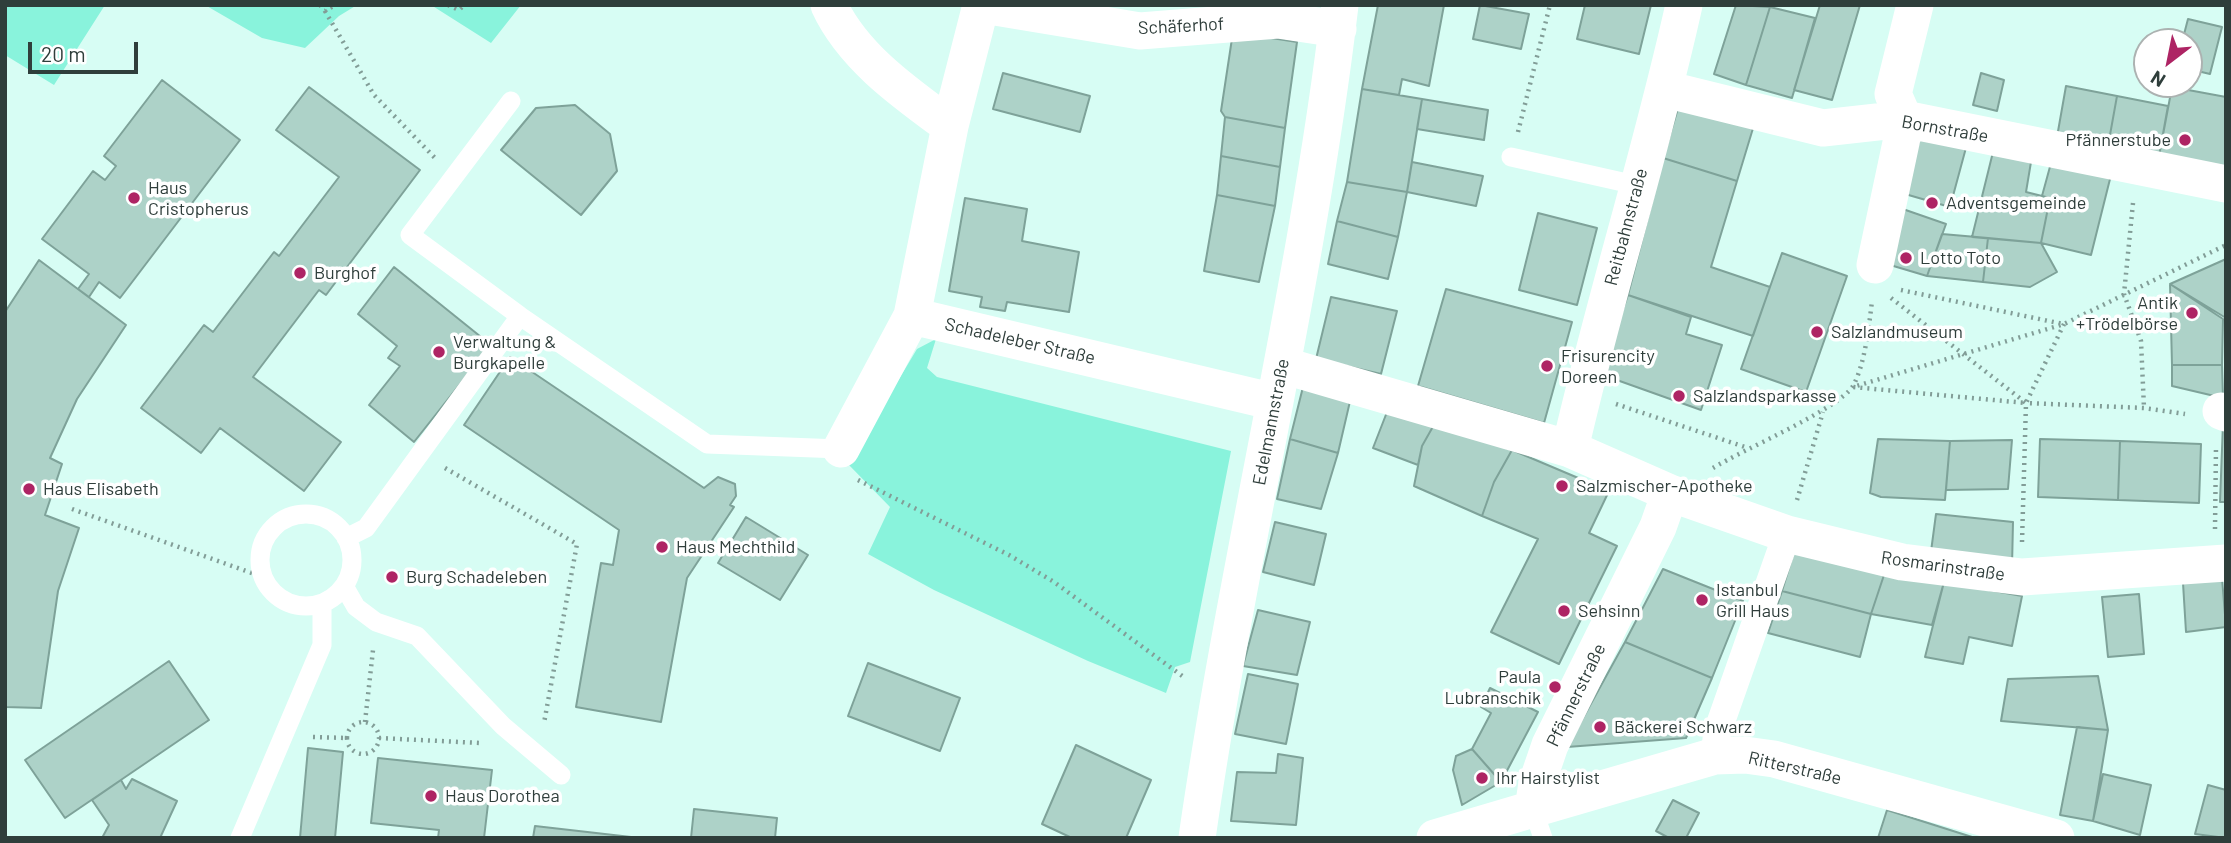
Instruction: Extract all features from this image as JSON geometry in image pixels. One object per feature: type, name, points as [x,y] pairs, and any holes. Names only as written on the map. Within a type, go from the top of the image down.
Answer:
[{"type":"street","points":[[829,5],[862,52],[891,82],[950,126]]},
{"type":"street","name":"Schäferhof","points":[[912,316],[950,126],[982,5],[1140,31],[1339,17]]},
{"type":"street","name":"Reitbahnstraße","points":[[1570,449],[1636,185],[1665,89],[1684,5]]},
{"type":"street","points":[[1875,275],[1904,119],[1893,94],[1915,5]]},
{"type":"street","name":"Edelmannstraße","points":[[1197,838],[1216,701],[1282,365],[1339,17]]},
{"type":"street","name":"Bornstraße","points":[[1665,89],[1823,128],[1904,119],[2226,184]]},
{"type":"street","points":[[841,449],[912,316]]},
{"type":"street","name":"Schadeleber Straße","points":[[912,316],[1275,402]]},
{"type":"street","points":[[1282,365],[1570,449],[1670,493]]},
{"type":"street","name":"Rosmarinstraße","points":[[1670,493],[1787,534],[1902,562],[2022,577],[2220,563]]},
{"type":"street","name":"Pfännerstraße","points":[[1538,823],[1537,783],[1550,745],[1658,527],[1670,493]]},
{"type":"street","points":[[1715,756],[1717,733],[1787,534]]},
{"type":"street","name":"Ritterstraße","points":[[1538,823],[1715,756],[1745,755],[1774,760],[2056,838]]},
{"type":"street","points":[[1435,838],[1538,823]]},
{"type":"lane","points":[[511,101],[410,235],[520,316],[707,444],[841,449]]},
{"type":"lane","points":[[1511,157],[1636,185]]},
{"type":"lane","points":[[346,538],[366,528],[520,316]]},
{"type":"lane","points":[[299,514],[315,515],[330,521],[346,538],[352,553],[352,568],[344,586],[322,604],[306,607],[290,604],[280,598],[263,578],[260,557],[263,542],[272,529],[285,519],[299,514]]},
{"type":"lane","points":[[344,586],[356,607],[376,622],[417,636],[503,726],[561,775]]},
{"type":"lane","points":[[240,838],[322,645],[322,604]]},
{"type":"path","points":[[320,5],[374,95],[454,178]]},
{"type":"path","points":[[325,11],[335,5]]},
{"type":"path","points":[[448,5],[459,10],[464,5]]},
{"type":"path","points":[[1511,157],[1550,5]]},
{"type":"path","points":[[2137,167],[2124,294],[2141,341],[2144,408]]},
{"type":"path","points":[[1670,493],[1748,448],[1823,412],[1853,387],[2064,324],[2226,245]]},
{"type":"path","points":[[1875,275],[2064,324]]},
{"type":"path","points":[[1875,275],[1964,355],[2026,403]]},
{"type":"path","points":[[1853,387],[1869,334],[1875,275]]},
{"type":"path","points":[[2022,577],[2026,403],[2064,324]]},
{"type":"path","points":[[1853,387],[2026,403],[2144,408],[2221,421],[2220,563]]},
{"type":"path","points":[[1583,393],[1748,448]]},
{"type":"path","points":[[1787,534],[1823,412]]},
{"type":"path","points":[[841,449],[847,475],[1009,555],[1054,582],[1216,701]]},
{"type":"path","points":[[379,738],[525,744],[542,732],[577,544],[419,454]]},
{"type":"path","points":[[72,509],[263,578]]},
{"type":"path","points":[[365,722],[376,622]]},
{"type":"path","points":[[365,722],[375,728],[379,738],[378,745],[370,753],[361,754],[351,749],[347,738],[357,724],[365,722]]},
{"type":"green space","points":[[7,5],[105,5],[54,85],[5,55]]},
{"type":"green space","points":[[205,5],[357,5],[339,16],[305,48],[262,38]]},
{"type":"green space","points":[[431,5],[521,5],[491,43]]},
{"type":"green space","points":[[936,339],[927,368],[937,377],[1231,451],[1190,662],[1175,667],[1166,693],[1088,661],[934,590],[868,554],[890,507],[848,464],[917,349]]},
{"type":"building","points":[[1378,5],[1444,5],[1429,86],[1402,79],[1399,95],[1362,89]]},
{"type":"building","points":[[1480,5],[1529,14],[1521,49],[1473,39]]},
{"type":"building","points":[[1585,5],[1651,5],[1639,54],[1577,39]]},
{"type":"building","points":[[1736,5],[1770,7],[1746,85],[1714,74]]},
{"type":"building","points":[[1820,5],[1860,5],[1832,100],[1794,90]]},
{"type":"building","points":[[1770,7],[1815,18],[1792,98],[1746,85]]},
{"type":"building","points":[[2188,19],[2222,27],[2210,74],[2203,72],[2203,28],[2186,28]]},
{"type":"building","points":[[1233,32],[1297,42],[1285,128],[1225,117],[1221,111]]},
{"type":"building","points":[[1003,73],[1090,96],[1080,132],[993,109]]},
{"type":"building","points":[[1981,73],[2004,80],[1997,111],[1973,105]]},
{"type":"building","name":"Haus Cristopherus","points":[[162,80],[240,140],[120,298],[99,282],[89,297],[78,289],[89,274],[42,239],[93,171],[105,180],[116,166],[104,156]]},
{"type":"building","points":[[2066,86],[2117,96],[2108,146],[2057,137]]},
{"type":"building","name":"Burghof","points":[[309,87],[420,170],[326,295],[319,290],[253,377],[341,442],[304,491],[220,428],[201,453],[141,408],[204,325],[213,332],[274,252],[279,256],[339,177],[276,130]]},
{"type":"building","points":[[1362,89],[1422,99],[1407,192],[1347,182]]},
{"type":"building","points":[[2203,93],[2226,97],[2226,168],[2159,156],[2170,98],[2203,98]]},
{"type":"building","points":[[2117,96],[2168,106],[2159,156],[2108,146]]},
{"type":"building","points":[[1422,99],[1488,110],[1484,140],[1417,129]]},
{"type":"building","points":[[575,105],[610,134],[617,171],[581,215],[501,150],[536,108]]},
{"type":"building","points":[[1679,105],[1754,125],[1737,181],[1663,158]]},
{"type":"building","points":[[1225,117],[1285,128],[1280,167],[1221,156]]},
{"type":"building","points":[[1921,133],[1967,144],[1950,207],[1905,194]]},
{"type":"building","points":[[1993,152],[2031,162],[2026,192],[2050,198],[2041,243],[1972,237]]},
{"type":"building","points":[[1221,156],[1280,167],[1275,206],[1217,195]]},
{"type":"building","points":[[1663,158],[1737,181],[1711,267],[1770,287],[1753,336],[1628,295]]},
{"type":"building","points":[[1412,162],[1483,176],[1476,206],[1407,192]]},
{"type":"building","points":[[2051,163],[2111,175],[2091,255],[2041,243],[2050,198],[2042,196]]},
{"type":"building","points":[[1347,182],[1407,192],[1398,237],[1337,221]]},
{"type":"building","points":[[1217,195],[1275,206],[1259,282],[1204,271]]},
{"type":"building","points":[[965,198],[1027,209],[1022,241],[1079,252],[1069,312],[1007,302],[1005,311],[980,307],[982,297],[949,291]]},
{"type":"building","points":[[1897,207],[1946,224],[1927,276],[1880,262]]},
{"type":"building","points":[[1538,213],[1597,228],[1577,305],[1519,290]]},
{"type":"building","points":[[1337,221],[1398,237],[1388,279],[1328,264]]},
{"type":"building","points":[[1942,234],[1988,238],[1983,282],[1927,276]]},
{"type":"building","points":[[1988,238],[2041,243],[2057,272],[2030,287],[1983,282]]},
{"type":"building","points":[[1782,253],[1847,276],[1806,392],[1741,369]]},
{"type":"building","points":[[2226,259],[2226,318],[2170,284]]},
{"type":"building","name":"Haus Elisabeth","points":[[39,260],[126,325],[77,399],[50,458],[62,464],[45,515],[79,528],[58,591],[41,708],[5,707],[5,312]]},
{"type":"building","name":"Verwaltung & Burgkapelle","points":[[394,267],[491,345],[414,442],[369,405],[400,366],[388,358],[397,346],[358,314]]},
{"type":"building","points":[[2170,284],[2223,319],[2222,365],[2172,365]]},
{"type":"building","points":[[1446,289],[1572,322],[1544,423],[1418,386]]},
{"type":"building","points":[[1628,295],[1691,317],[1686,334],[1722,345],[1701,410],[1600,374]]},
{"type":"building","points":[[1331,297],[1397,311],[1381,374],[1316,359]]},
{"type":"building","name":"Haus Mechthild","points":[[510,357],[704,488],[718,477],[735,484],[736,496],[730,505],[734,507],[687,578],[661,722],[576,707],[601,563],[613,565],[619,530],[464,425]]},
{"type":"building","points":[[2172,365],[2222,365],[2223,398],[2172,386]]},
{"type":"building","points":[[1303,387],[1351,397],[1338,453],[1290,439]]},
{"type":"building","points":[[1387,412],[1435,423],[1422,446],[1418,465],[1373,448]]},
{"type":"building","points":[[1435,423],[1512,450],[1494,482],[1482,516],[1414,486],[1422,446]]},
{"type":"building","points":[[2223,423],[2226,424],[2226,502],[2220,502]]},
{"type":"building","points":[[1290,439],[1338,453],[1321,509],[1277,499]]},
{"type":"building","points":[[1878,439],[1950,441],[1945,500],[1881,497],[1870,493]]},
{"type":"building","points":[[2040,439],[2120,441],[2118,500],[2038,497]]},
{"type":"building","points":[[2012,440],[2008,489],[1946,490],[1950,441]]},
{"type":"building","points":[[2120,441],[2201,444],[2199,503],[2118,500]]},
{"type":"building","points":[[1512,450],[1609,491],[1589,533],[1617,546],[1559,664],[1491,632],[1538,539],[1482,516],[1494,482]]},
{"type":"building","points":[[1936,514],[2013,522],[2012,567],[1930,559]]},
{"type":"building","points":[[746,517],[808,555],[780,600],[718,563]]},
{"type":"building","points":[[1275,522],[1326,534],[1314,585],[1263,572]]},
{"type":"building","points":[[1796,545],[1886,569],[1871,614],[1782,591]]},
{"type":"building","points":[[1663,569],[1743,601],[1712,678],[1625,642]]},
{"type":"building","points":[[1886,569],[1944,582],[1932,625],[1871,614]]},
{"type":"building","points":[[2222,578],[2226,627],[2186,632],[2183,583]]},
{"type":"building","points":[[1944,582],[2022,596],[2012,646],[1969,637],[1963,664],[1925,657]]},
{"type":"building","points":[[1782,591],[1871,614],[1860,657],[1768,633]]},
{"type":"building","points":[[2139,594],[2144,654],[2108,657],[2102,597]]},
{"type":"building","points":[[1258,610],[1310,622],[1297,675],[1243,666]]},
{"type":"building","points":[[1625,642],[1712,678],[1686,738],[1567,747]]},
{"type":"building","points":[[169,661],[209,720],[65,818],[25,760]]},
{"type":"building","points":[[868,663],[960,698],[940,751],[848,716]]},
{"type":"building","points":[[1248,674],[1298,684],[1286,744],[1235,734]]},
{"type":"building","points":[[2098,676],[2108,730],[2001,721],[2008,679]]},
{"type":"building","points":[[1490,688],[1538,712],[1501,782],[1472,749],[1491,713],[1481,707]]},
{"type":"building","points":[[2077,727],[2108,730],[2093,821],[2060,815]]},
{"type":"building","points":[[1076,745],[1151,780],[1126,838],[1072,838],[1042,824]]},
{"type":"building","points":[[308,748],[343,752],[335,838],[300,838]]},
{"type":"building","points":[[1472,749],[1501,782],[1462,805],[1453,770],[1456,756]]},
{"type":"building","points":[[1278,754],[1303,758],[1296,825],[1231,821],[1237,772],[1276,773]]},
{"type":"building","name":"Haus Dorothea","points":[[378,758],[492,770],[484,838],[438,838],[439,830],[371,823]]},
{"type":"building","points":[[2103,774],[2151,785],[2140,835],[2093,821]]},
{"type":"building","points":[[132,779],[177,801],[160,838],[102,838],[109,825],[92,800],[121,780],[126,789]]},
{"type":"building","points":[[2208,785],[2226,790],[2226,838],[2195,834]]},
{"type":"building","points":[[1673,800],[1699,813],[1686,838],[1669,838],[1656,831]]},
{"type":"building","points":[[694,809],[777,818],[775,838],[691,838]]},
{"type":"building","points":[[1887,810],[1972,837],[1972,838],[1878,838]]},
{"type":"building","name":"Haus Dorothea","points":[[535,826],[631,837],[631,838],[533,838]]},
{"type":"place","name":"Pfännerstube","points":[[2185,140]]},
{"type":"place","name":"Haus Cristopherus","points":[[134,198]]},
{"type":"place","name":"Adventsgemeinde","points":[[1932,203]]},
{"type":"place","name":"Lotto Toto","points":[[1906,258]]},
{"type":"place","name":"Burghof","points":[[300,273]]},
{"type":"place","name":"Antik +Trödelbörse","points":[[2192,313]]},
{"type":"place","name":"Salzlandmuseum","points":[[1817,332]]},
{"type":"place","name":"Verwaltung & Burgkapelle","points":[[439,352]]},
{"type":"place","name":"Frisurencity Doreen","points":[[1547,366]]},
{"type":"place","name":"Salzlandsparkasse","points":[[1679,396]]},
{"type":"place","name":"Salzmischer-Apotheke","points":[[1562,486]]},
{"type":"place","name":"Haus Elisabeth","points":[[29,489]]},
{"type":"place","name":"Haus Mechthild","points":[[662,547]]},
{"type":"place","name":"Burg Schadeleben","points":[[392,577]]},
{"type":"place","name":"Istanbul Grill Haus","points":[[1702,600]]},
{"type":"place","name":"Sehsinn","points":[[1564,611]]},
{"type":"place","name":"Paula Lubranschik","points":[[1555,687]]},
{"type":"place","name":"Bäckerei Schwarz","points":[[1600,727]]},
{"type":"place","name":"Ihr Hairstylist","points":[[1482,778]]},
{"type":"place","name":"Haus Dorothea","points":[[431,796]]}]
